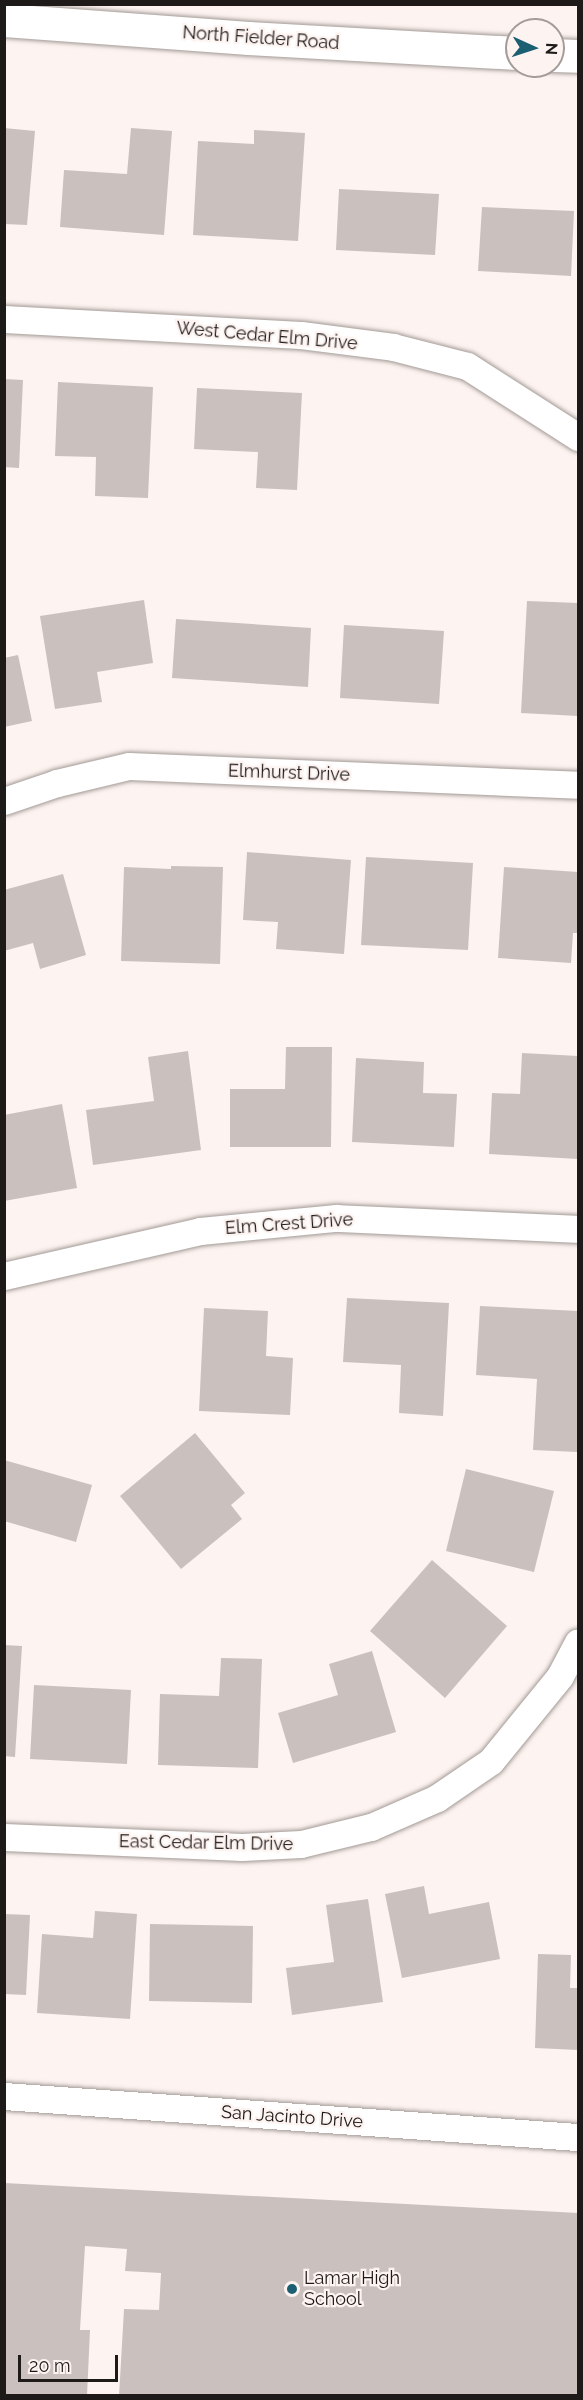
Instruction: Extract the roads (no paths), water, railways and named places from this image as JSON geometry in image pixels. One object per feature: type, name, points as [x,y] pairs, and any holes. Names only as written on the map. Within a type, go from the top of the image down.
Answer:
[{"type":"main road","name":"North Fielder Road","points":[[4,20],[248,38],[505,52]]},
{"type":"street","name":"West Cedar Elm Drive","points":[[4,319],[301,335],[393,347],[467,366],[579,437]]},
{"type":"street","name":"Elmhurst Drive","points":[[4,801],[57,783],[129,766],[579,785]]},
{"type":"street","name":"Elm Crest Drive","points":[[4,1276],[200,1231],[336,1218],[579,1229]]},
{"type":"street","name":"East Cedar Elm Drive","points":[[4,1837],[242,1846],[301,1844],[371,1827],[437,1798],[491,1761],[560,1676],[579,1642]]},
{"type":"street","name":"San Jacinto Drive","points":[[4,2096],[579,2137]]},
{"type":"place","name":"Lamar High School","points":[[292,2289]]}]
